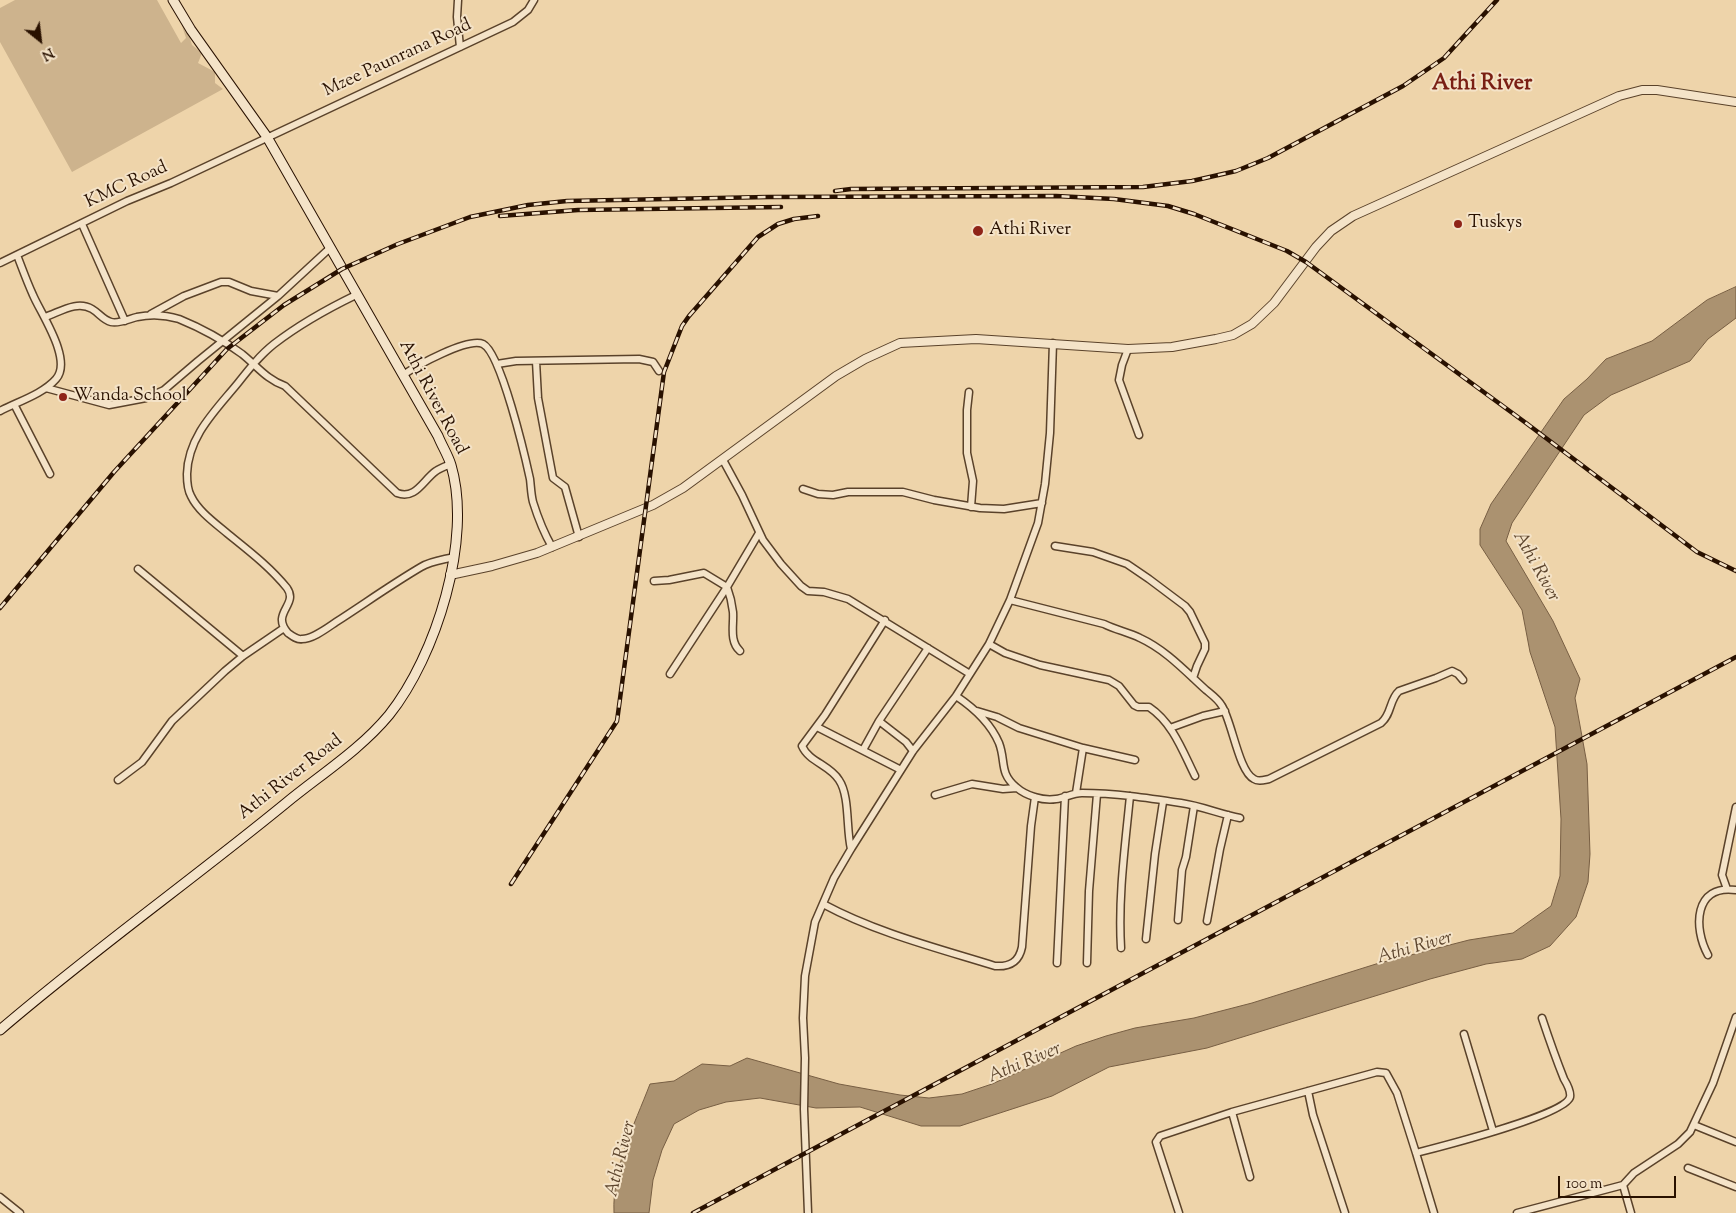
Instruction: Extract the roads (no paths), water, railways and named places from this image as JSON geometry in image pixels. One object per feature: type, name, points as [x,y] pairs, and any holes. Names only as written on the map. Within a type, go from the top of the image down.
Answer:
[{"type":"main road","name":"Athi River Road","points":[[0,1030],[372,733],[400,700],[419,668],[436,628],[454,557],[456,488],[451,464],[438,436],[267,136],[196,37],[173,0]]},
{"type":"street","points":[[458,0],[457,17],[460,47]]},
{"type":"street","name":"Mzee Paunrana Road","points":[[267,136],[513,22],[528,10],[534,0]]},
{"type":"street","points":[[450,575],[492,566],[552,548],[653,506],[723,460],[836,376],[865,359],[900,343],[976,339],[1128,349],[1172,347],[1216,340],[1243,330],[1274,303],[1316,247],[1340,224],[1353,216],[1619,96],[1642,90],[1658,90],[1736,102]]},
{"type":"street","name":"KMC Road","points":[[0,263],[267,136]]},
{"type":"street","points":[[82,224],[125,321]]},
{"type":"street","points":[[46,388],[109,405],[146,398],[164,390],[278,296],[330,248]]},
{"type":"street","points":[[0,411],[15,406],[46,388],[57,378],[62,365],[45,317],[33,296],[17,255]]},
{"type":"street","points":[[45,317],[82,305],[91,308],[104,319],[112,322],[125,321],[149,315],[184,296],[221,282],[229,282],[251,291],[278,296]]},
{"type":"street","points":[[356,295],[318,314],[273,345],[254,363],[217,407],[197,435],[188,459],[187,482],[191,496],[214,522],[283,582],[290,592],[290,602],[281,619],[284,628],[293,637],[303,640],[325,629],[422,566],[454,557]]},
{"type":"street","points":[[149,315],[176,318],[199,328],[254,363],[270,380],[285,386],[397,492],[403,495],[414,492],[434,472],[451,464]]},
{"type":"street","points":[[403,375],[421,363],[470,343],[476,342],[487,347],[497,364],[506,389],[526,464],[532,499],[543,530],[552,548]]},
{"type":"street","points":[[808,1213],[803,1018],[805,976],[815,922],[834,878],[851,849],[914,751],[956,696],[989,644],[1010,600],[1038,524],[1042,503],[1050,433],[1053,343]]},
{"type":"street","points":[[1128,349],[1119,380],[1139,434]]},
{"type":"street","points":[[497,364],[516,361],[639,359],[653,362],[659,371]]},
{"type":"street","points":[[536,361],[538,398],[553,478],[566,487],[580,537]]},
{"type":"street","points":[[969,392],[967,453],[973,481],[971,507]]},
{"type":"street","points":[[15,406],[50,474]]},
{"type":"street","points":[[723,460],[742,495],[759,533],[781,564],[805,589],[834,594],[848,599],[970,674]]},
{"type":"street","points":[[803,489],[818,494],[833,495],[848,492],[903,492],[971,507],[1004,509],[1042,503]]},
{"type":"street","points":[[670,674],[728,587],[759,533]]},
{"type":"street","points":[[1055,546],[1093,552],[1127,564],[1149,578],[1185,606],[1190,612],[1205,649],[1196,666],[1193,678]]},
{"type":"street","points":[[138,569],[243,656]]},
{"type":"street","points":[[654,581],[704,573],[728,587],[733,613],[734,646],[740,651]]},
{"type":"street","points":[[1010,600],[1128,632],[1164,652],[1215,697],[1225,711],[1244,768],[1254,780],[1269,779],[1381,723],[1388,716],[1394,695],[1399,691],[1452,671],[1458,674],[1462,680]]},
{"type":"street","points":[[851,849],[845,800],[840,781],[807,754],[802,746],[817,727],[884,620]]},
{"type":"street","points":[[118,780],[142,762],[172,721],[243,656],[284,628]]},
{"type":"street","points":[[989,644],[1005,653],[1040,665],[1109,680],[1118,686],[1134,705],[1152,709],[1170,728],[1176,736],[1195,776]]},
{"type":"street","points":[[863,750],[879,721],[928,648]]},
{"type":"street","points":[[956,696],[977,712],[993,731],[999,744],[1007,778],[1017,788],[1035,797],[1051,800],[1076,793],[1130,796],[1194,806],[1240,818]]},
{"type":"street","points":[[1170,728],[1203,716],[1225,711]]},
{"type":"street","points":[[977,712],[998,717],[1020,728],[1083,748],[1135,760]]},
{"type":"street","points":[[879,721],[906,742],[914,751]]},
{"type":"street","points":[[817,727],[901,770]]},
{"type":"street","points":[[1076,793],[1083,748]]},
{"type":"street","points":[[935,795],[972,784],[1003,789],[1017,788]]},
{"type":"street","points":[[1087,963],[1089,900],[1097,794]]},
{"type":"street","points":[[1057,963],[1065,796]]},
{"type":"street","points":[[1121,948],[1121,893],[1130,796]]},
{"type":"street","points":[[823,904],[854,920],[903,937],[995,966],[1011,965],[1019,956],[1022,946],[1035,797]]},
{"type":"street","points":[[1146,939],[1155,854],[1163,802]]},
{"type":"street","points":[[1178,920],[1182,870],[1186,857],[1194,806]]},
{"type":"street","points":[[1726,889],[1722,870],[1736,807]]},
{"type":"street","points":[[1207,920],[1228,816]]},
{"type":"street","points":[[1708,955],[1702,944],[1698,925],[1705,900],[1715,892],[1726,889],[1736,890]]},
{"type":"street","points":[[1517,1213],[1623,1185],[1634,1173],[1678,1144],[1694,1125],[1713,1083],[1736,1017]]},
{"type":"street","points":[[1416,1153],[1532,1120],[1564,1105],[1570,1099],[1571,1095],[1542,1018]]},
{"type":"street","points":[[1464,1034],[1493,1131]]},
{"type":"street","points":[[1179,1213],[1156,1142],[1165,1133],[1308,1090],[1377,1072],[1386,1073],[1397,1093],[1434,1213]]},
{"type":"street","points":[[1308,1090],[1313,1115],[1345,1213]]},
{"type":"street","points":[[1232,1112],[1250,1177]]},
{"type":"street","points":[[1694,1125],[1736,1142]]},
{"type":"street","points":[[1688,1168],[1736,1187]]},
{"type":"street","points":[[1623,1185],[1631,1213]]},
{"type":"street","points":[[0,1197],[20,1213]]},
{"type":"water","points":[[1736,287],[1736,318],[1708,339],[1690,361],[1611,395],[1584,415],[1512,523],[1506,541],[1553,621],[1580,679],[1575,698],[1587,764],[1590,854],[1588,882],[1576,917],[1550,946],[1522,959],[1486,964],[1430,979],[1207,1048],[1109,1067],[1052,1096],[960,1126],[921,1126],[860,1107],[816,1108],[760,1098],[726,1102],[699,1110],[674,1124],[662,1150],[653,1180],[649,1213],[614,1213],[614,1196],[620,1163],[650,1084],[674,1081],[702,1064],[730,1066],[747,1058],[839,1084],[900,1095],[929,1098],[962,1094],[992,1084],[1076,1046],[1106,1036],[1135,1028],[1194,1018],[1252,1003],[1376,964],[1469,940],[1513,933],[1551,906],[1560,876],[1561,819],[1555,727],[1530,652],[1522,610],[1480,545],[1480,529],[1491,504],[1564,399],[1606,359],[1652,341],[1707,300]]},
{"type":"railway","points":[[835,191],[851,189],[1143,187],[1192,181],[1236,171],[1268,158],[1403,86],[1444,58],[1497,0]]},
{"type":"railway","points":[[0,608],[114,472],[227,349],[284,305],[342,269],[398,244],[470,217],[528,205],[567,201],[768,197],[1056,196],[1114,199],[1168,206],[1194,214],[1287,251],[1306,262],[1526,423],[1697,552],[1736,571]]},
{"type":"railway","points":[[500,216],[578,210],[781,207]]},
{"type":"railway","points":[[511,884],[617,721],[664,372],[682,326],[758,237],[778,224],[794,219],[818,216]]},
{"type":"railway","points":[[693,1213],[1736,657]]},
{"type":"place","name":"Tuskys","points":[[1458,224]]},
{"type":"place","name":"Athi River","points":[[978,231]]},
{"type":"place","name":"Wanda School","points":[[63,397]]},
{"type":"district","name":"Athi River","points":[[1482,85]]}]
